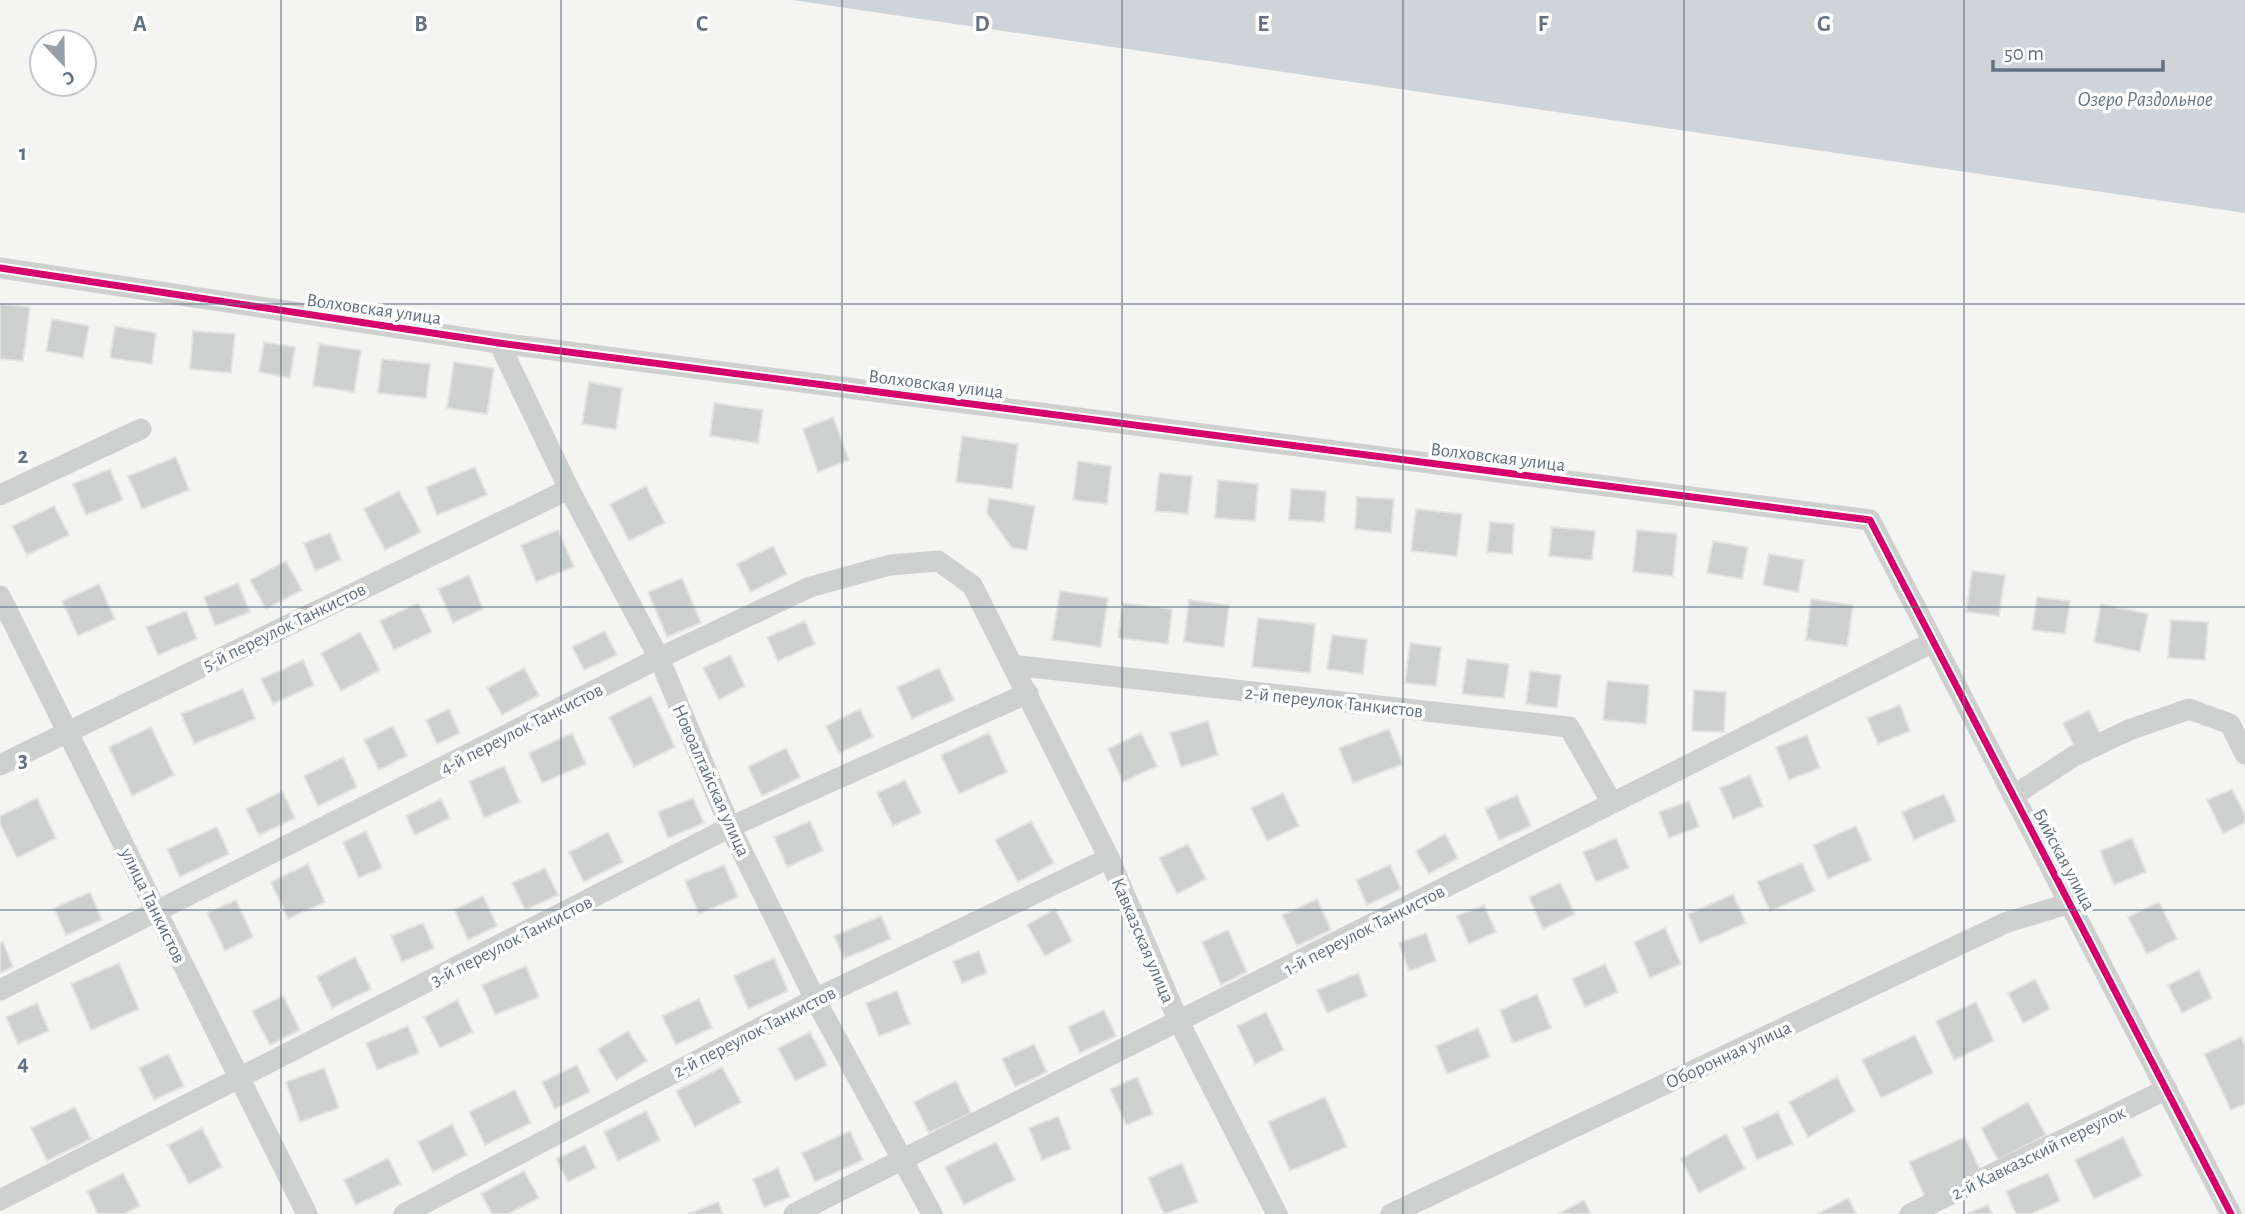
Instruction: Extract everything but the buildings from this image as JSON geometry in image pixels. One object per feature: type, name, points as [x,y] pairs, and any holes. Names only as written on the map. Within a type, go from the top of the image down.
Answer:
[{"type":"street","name":"Волховская улица","points":[[0,268],[499,343],[1870,520]]},
{"type":"street","name":"Новоалтайская улица","points":[[499,343],[569,489],[659,658],[730,827],[815,999],[932,1214]]},
{"type":"street","points":[[0,495],[141,429]]},
{"type":"street","name":"5-й переулок Танкистов","points":[[0,765],[569,489]]},
{"type":"street","name":"Бийская улица","points":[[1870,520],[2231,1214]]},
{"type":"street","name":"4-й переулок Танкистов","points":[[0,990],[659,658],[810,587],[890,565],[938,561],[972,585],[1012,665]]},
{"type":"street","name":"улица Танкистов","points":[[0,596],[307,1214]]},
{"type":"street","name":"1-й переулок Танкистов","points":[[794,1214],[1933,642]]},
{"type":"street","name":"2-й переулок Танкистов","points":[[1012,665],[1569,727],[1612,803]]},
{"type":"street","name":"Кавказская улица","points":[[1012,665],[1109,858],[1179,1022],[1273,1213]]},
{"type":"street","name":"3-й переулок Танкистов","points":[[0,1200],[730,827],[1028,693]]},
{"type":"street","points":[[2013,796],[2074,756],[2129,730],[2189,709],[2230,724],[2245,754]]},
{"type":"street","name":"2-й переулок Танкистов","points":[[404,1214],[815,999],[1109,858]]},
{"type":"street","name":"Оборонная улица","points":[[1391,1214],[2005,923],[2070,903]]},
{"type":"street","name":"2-й Кавказский переулок","points":[[1910,1214],[2167,1089]]},
{"type":"water","name":"Озеро Раздольное","points":[[792,0],[2245,0],[2245,213]]},
{"type":"cycle path","points":[[0,268],[499,343],[1870,520],[2231,1214]]}]
